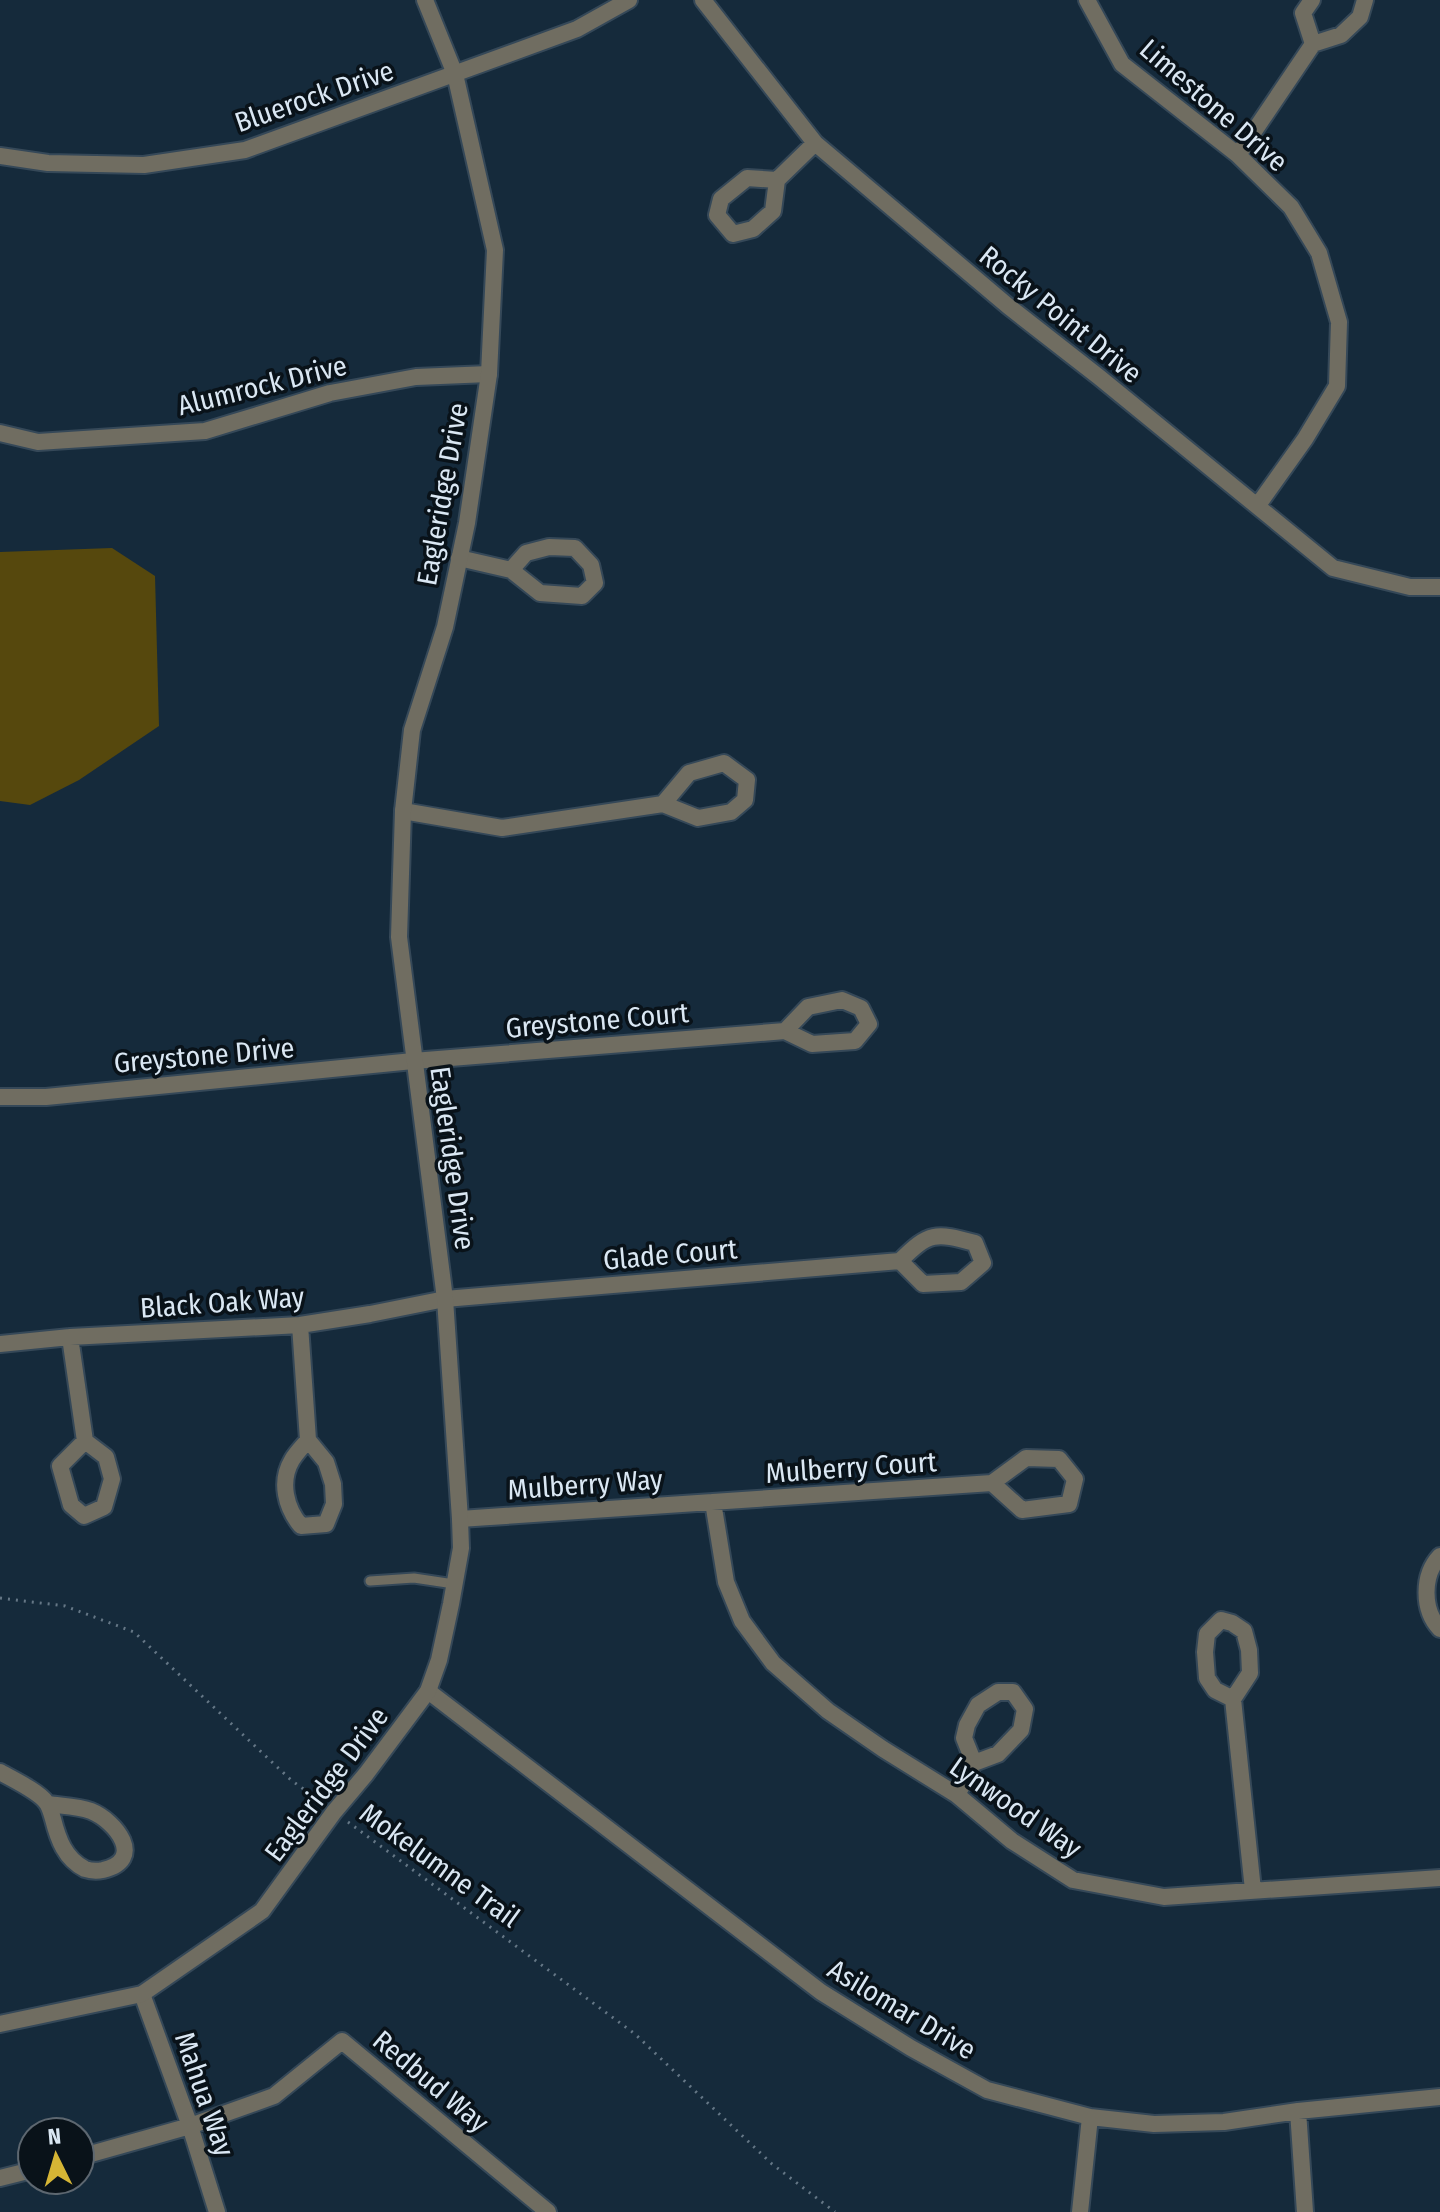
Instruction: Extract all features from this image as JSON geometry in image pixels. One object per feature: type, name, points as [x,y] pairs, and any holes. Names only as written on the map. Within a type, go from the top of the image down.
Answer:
[{"type":"street","name":"Eagleridge Drive","points":[[0,2024],[142,1994],[262,1911],[428,1691],[439,1660],[461,1548],[460,1519],[445,1299],[399,937],[403,811],[412,730],[445,627],[467,523],[489,374],[495,250],[455,74],[425,0]]},
{"type":"street","name":"Bluerock Drive","points":[[0,156],[48,163],[144,165],[245,150],[577,29],[629,0]]},
{"type":"street","name":"Rocky Point Drive","points":[[703,0],[815,143],[1008,306],[1333,568],[1410,587],[1440,587]]},
{"type":"street","name":"Limestone Drive","points":[[1087,0],[1122,64],[1238,155],[1291,207],[1319,253],[1339,322],[1337,386],[1305,439],[1258,505]]},
{"type":"street","points":[[1312,0],[1303,13],[1313,44]]},
{"type":"street","points":[[1238,155],[1313,44],[1341,35],[1360,17],[1365,0]]},
{"type":"street","points":[[777,180],[815,143]]},
{"type":"street","name":"Alumrock Drive","points":[[0,433],[38,442],[205,431],[330,393],[416,377],[489,374]]},
{"type":"street","points":[[459,558],[511,570],[540,593],[582,596],[595,583],[591,565],[575,548],[549,547],[526,553],[511,570]]},
{"type":"street","points":[[403,811],[502,828],[663,804],[698,818],[731,812],[745,800],[747,780],[724,763],[689,773],[663,804]]},
{"type":"street","name":"Greystone Court","points":[[413,1061],[785,1031],[812,1044],[855,1041],[869,1024],[861,1008],[842,1000],[808,1007],[785,1031]]},
{"type":"street","name":"Greystone Drive","points":[[0,1097],[46,1097],[413,1061]]},
{"type":"street","points":[[946,1235],[975,1243],[983,1263],[961,1282],[923,1284],[900,1261],[921,1240],[946,1235]]},
{"type":"street","name":"Glade Court","points":[[445,1299],[900,1261]]},
{"type":"street","name":"Black Oak Way","points":[[0,1344],[70,1337],[300,1325],[445,1299]]},
{"type":"street","points":[[300,1325],[308,1440],[326,1462],[333,1484],[334,1504],[326,1524],[301,1526],[293,1517],[283,1487],[290,1462],[308,1440]]},
{"type":"street","points":[[70,1337],[85,1441]]},
{"type":"street","points":[[1026,1458],[1059,1459],[1075,1479],[1069,1504],[1022,1510],[992,1483],[1026,1458]]},
{"type":"street","name":"Mulberry Court","points":[[713,1502],[992,1483]]},
{"type":"street","name":"Mulberry Way","points":[[460,1519],[713,1502]]},
{"type":"street","name":"Lynwood Way","points":[[713,1502],[726,1582],[742,1621],[773,1663],[828,1711],[957,1795],[1012,1841],[1073,1880],[1164,1897],[1440,1878]]},
{"type":"street","points":[[1440,1556],[1432,1565],[1425,1598],[1433,1621],[1440,1629]]},
{"type":"street","name":"Asilomar Drive","points":[[428,1691],[821,1992],[911,2048],[987,2090],[1090,2117],[1154,2124],[1210,2123],[1440,2097]]},
{"type":"street","points":[[957,1795],[974,1763],[998,1754],[1021,1730],[1025,1709],[1013,1692],[998,1692],[978,1705],[967,1725],[964,1738],[974,1763]]},
{"type":"street","points":[[1233,1699],[1253,1890]]},
{"type":"street","points":[[0,1772],[48,1804],[62,1847],[70,1858],[86,1870],[96,1871],[116,1865],[121,1859],[124,1841],[109,1821],[89,1810],[48,1804]]},
{"type":"street","name":"Mahua Way","points":[[142,1994],[190,2126],[217,2212]]},
{"type":"street","name":"Redbud Way","points":[[190,2126],[274,2096],[342,2041],[548,2212]]},
{"type":"street","points":[[1298,2111],[1305,2212]]},
{"type":"street","points":[[1080,2212],[1090,2117]]},
{"type":"street","points":[[96,2152],[190,2126]]},
{"type":"lane","points":[[370,1581],[414,1578],[454,1584]]},
{"type":"path","name":"Mokelumne Trail","points":[[0,1598],[65,1606],[134,1632],[291,1780],[635,2034],[772,2164],[835,2212]]},
{"type":"shaded area","points":[[112,548],[155,576],[159,726],[79,780],[30,805],[0,801],[0,552]]}]
